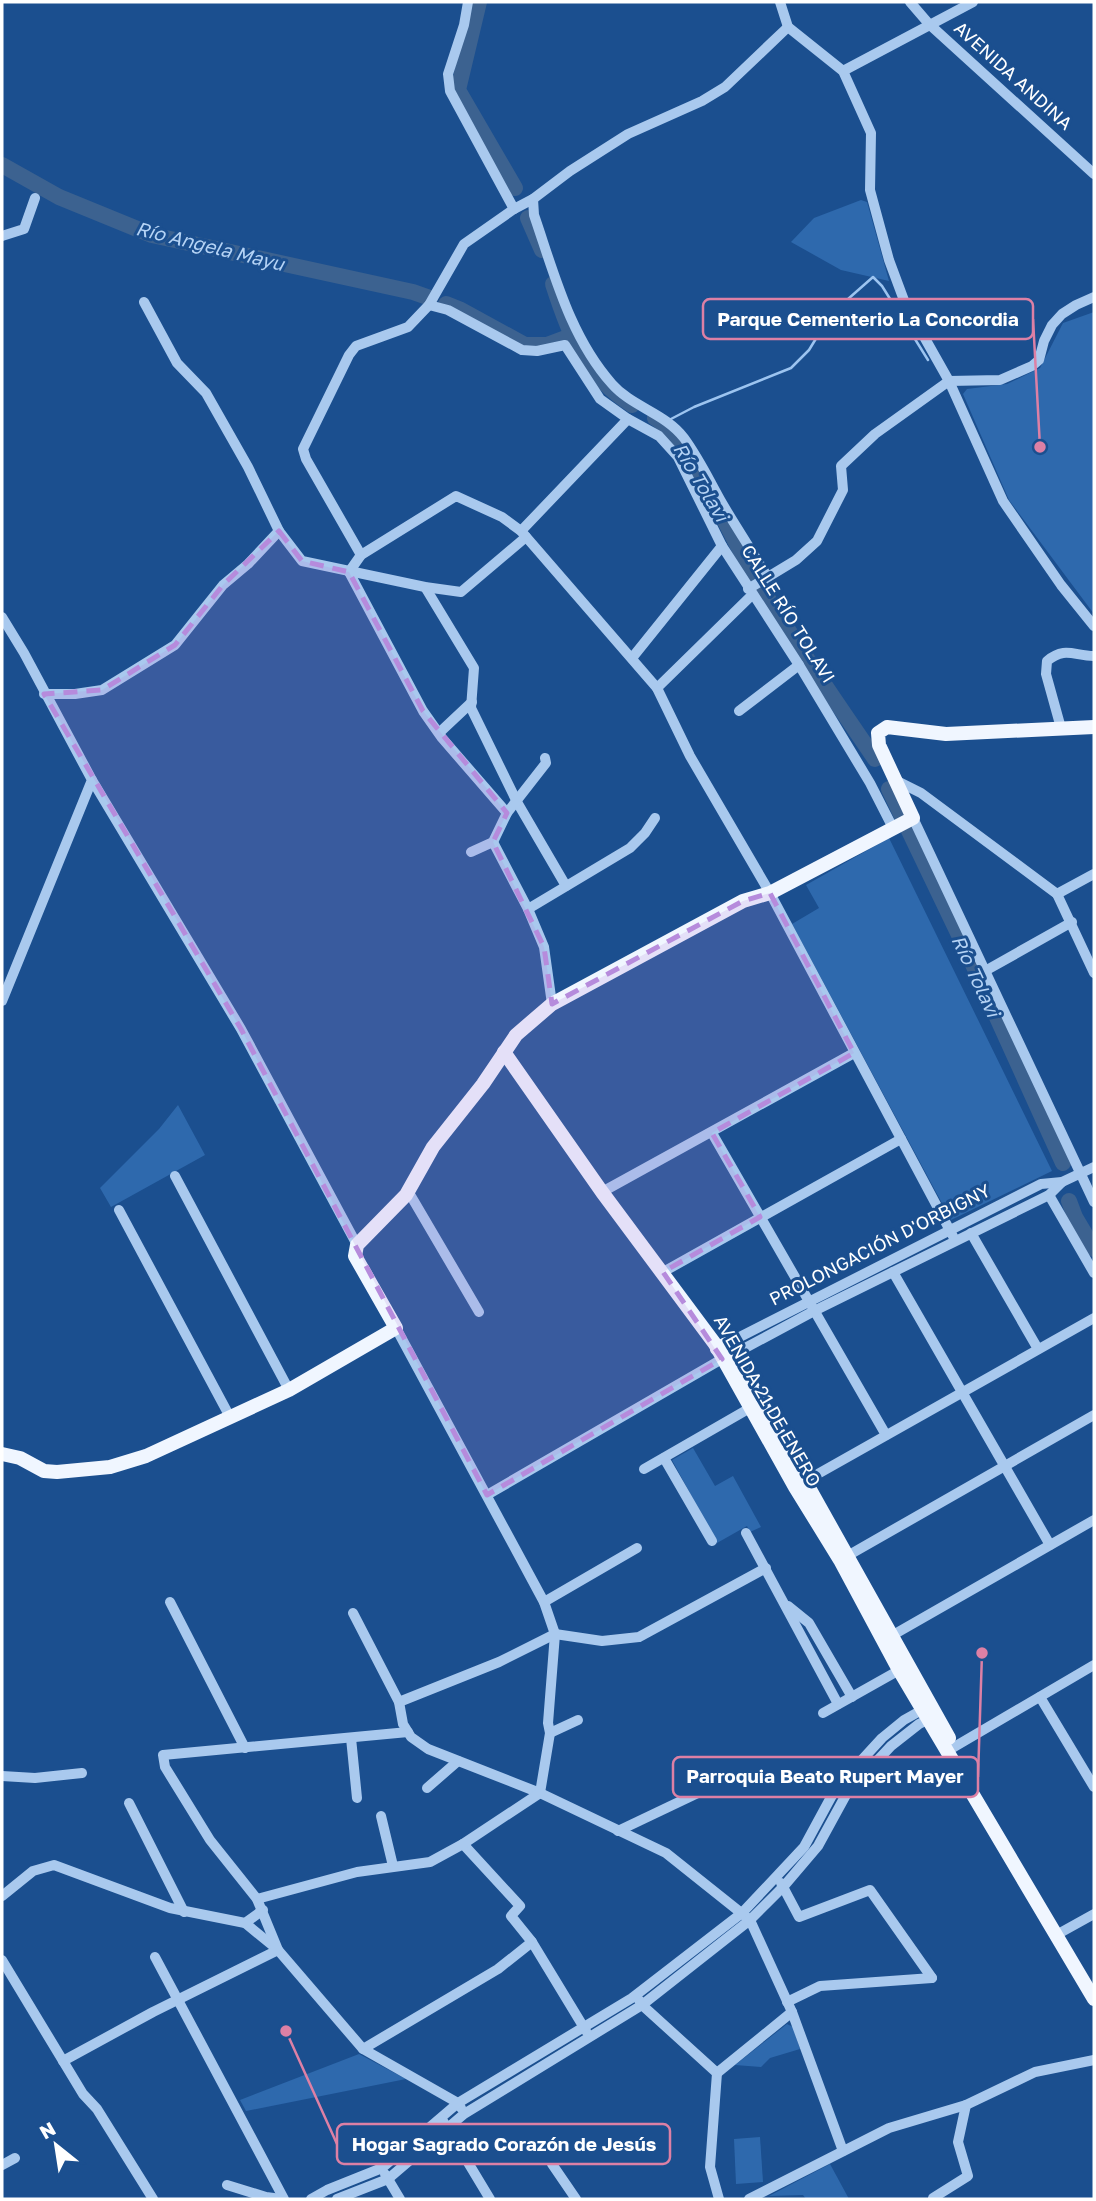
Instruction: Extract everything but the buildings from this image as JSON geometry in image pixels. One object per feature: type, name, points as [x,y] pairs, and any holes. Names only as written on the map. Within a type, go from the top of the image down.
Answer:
[{"type":"main road","points":[[2,1454],[20,1458],[44,1471],[87,1471],[145,1457],[289,1390],[396,1328],[355,1256],[357,1245],[408,1191],[433,1147],[483,1084],[516,1035],[552,1004],[743,901],[770,893],[913,818],[879,745],[878,733],[887,727],[946,734],[1094,727]]},
{"type":"main road","name":"AVENIDA 21 DE ENERO","points":[[504,1052],[602,1192],[725,1351],[844,1558],[930,1712],[948,1750],[1094,1999]]},
{"type":"main road","name":"AVENIDA 21 DE ENERO","points":[[725,1351],[750,1408],[800,1484]]},
{"type":"street","points":[[467,2],[464,25],[448,74],[450,91],[514,209]]},
{"type":"street","points":[[780,2],[789,27],[843,71],[871,132],[870,190],[889,260],[905,303],[949,381],[1003,501],[1061,585],[1094,626]]},
{"type":"street","name":"AVENIDA ANDINA","points":[[910,2],[929,24],[1094,174]]},
{"type":"street","points":[[843,71],[973,2]]},
{"type":"street","points":[[361,555],[306,459],[303,449],[349,355],[356,346],[408,327],[429,306],[464,244],[628,134],[702,101],[724,87],[789,27]]},
{"type":"street","points":[[2,236],[24,229],[35,198]]},
{"type":"street","name":"CALLE RÍO TOLAVI","points":[[533,199],[534,215],[569,316],[598,366],[614,386],[662,416],[682,435],[708,471],[721,501],[767,576]]},
{"type":"street","points":[[657,688],[750,591],[767,576],[796,560],[817,541],[844,490],[841,466],[875,434],[949,381],[1000,380],[1032,366],[1039,360],[1052,325],[1076,304],[1094,297]]},
{"type":"street","points":[[144,302],[177,363],[206,393],[248,467],[279,531],[302,561],[461,592],[524,534],[628,419]]},
{"type":"street","name":"CALLE RÍO TOLAVI","points":[[429,306],[448,310],[522,349],[537,351],[565,345],[600,399],[659,436],[678,457],[722,547],[799,665],[870,783],[892,828]]},
{"type":"street","points":[[349,572],[361,555],[456,496],[502,517],[524,534],[657,688],[690,756],[770,893],[953,1235]]},
{"type":"street","points":[[44,694],[75,694],[102,690],[175,645],[223,585],[248,564],[279,531]]},
{"type":"street","points":[[632,658],[722,547]]},
{"type":"street","points":[[349,572],[424,711],[439,733],[507,813]]},
{"type":"street","points":[[425,587],[474,668],[471,708],[517,802],[566,886]]},
{"type":"street","points":[[2,617],[92,780],[241,1029],[357,1245]]},
{"type":"street","points":[[1061,728],[1046,674],[1047,661],[1056,653],[1094,656]]},
{"type":"street","points":[[739,711],[799,665]]},
{"type":"street","points":[[439,733],[472,702]]},
{"type":"street","points":[[471,852],[493,842],[507,813],[546,763],[545,758]]},
{"type":"street","points":[[870,783],[893,776],[921,793],[1057,894],[1094,973]]},
{"type":"street","points":[[2,1001],[92,780]]},
{"type":"street","points":[[528,909],[630,848],[645,833],[654,818]]},
{"type":"street","points":[[913,818],[1094,1202]]},
{"type":"street","points":[[493,842],[528,909],[544,947],[552,1004]]},
{"type":"street","points":[[1057,894],[1094,874]]},
{"type":"street","points":[[985,971],[1072,922]]},
{"type":"street","points":[[602,1192],[854,1053]]},
{"type":"street","points":[[712,1133],[886,1435]]},
{"type":"street","points":[[663,1272],[901,1139]]},
{"type":"street","name":"PROLONGACIÓN D'ORBIGNY","points":[[487,1495],[725,1351],[953,1235],[971,1233],[1049,1195],[1062,1182],[1094,1167]]},
{"type":"street","points":[[175,1176],[289,1390]]},
{"type":"street","name":"PROLONGACIÓN D'ORBIGNY","points":[[811,1306],[893,1272],[1041,1184],[1062,1182]]},
{"type":"street","points":[[408,1191],[479,1312]]},
{"type":"street","points":[[1049,1195],[1094,1273]]},
{"type":"street","points":[[119,1210],[230,1417]]},
{"type":"street","points":[[971,1233],[1038,1349]]},
{"type":"street","points":[[893,1272],[1050,1545]]},
{"type":"street","points":[[800,1484],[1094,1318]]},
{"type":"street","points":[[245,1923],[260,1904],[357,1872],[430,1862],[463,1844],[540,1793],[550,1733],[548,1723],[555,1634],[544,1602],[396,1328]]},
{"type":"street","points":[[644,1469],[750,1408]]},
{"type":"street","points":[[844,1558],[1094,1415]]},
{"type":"street","points":[[664,1458],[712,1541]]},
{"type":"street","points":[[888,1638],[1094,1520]]},
{"type":"street","points":[[746,1533],[838,1704]]},
{"type":"street","points":[[544,1602],[637,1548]]},
{"type":"street","points":[[399,1702],[499,1662],[555,1634],[602,1641],[639,1637],[766,1568]]},
{"type":"street","points":[[170,1602],[245,1748]]},
{"type":"street","points":[[786,1604],[809,1623],[852,1697]]},
{"type":"street","points":[[353,1613],[399,1702],[403,1724],[411,1737],[428,1749],[540,1793],[666,1853],[746,1917],[789,2007],[843,2151]]},
{"type":"street","points":[[948,1750],[1094,1665]]},
{"type":"street","points":[[823,1713],[904,1667]]},
{"type":"street","points":[[1040,1697],[1094,1787]]},
{"type":"street","points":[[586,2032],[642,2006],[746,1917],[780,1882],[804,1847],[836,1788],[882,1738],[904,1720],[930,1712]]},
{"type":"street","points":[[550,1733],[578,1720]]},
{"type":"street","points":[[278,1950],[260,1904],[210,1840],[165,1767],[163,1755],[408,1732]]},
{"type":"street","points":[[351,1738],[357,1798]]},
{"type":"street","points":[[426,1788],[458,1761]]},
{"type":"street","points":[[618,1831],[744,1771]]},
{"type":"street","points":[[2,1776],[35,1778],[82,1773]]},
{"type":"street","points":[[129,1803],[184,1912]]},
{"type":"street","points":[[381,1816],[393,1866]]},
{"type":"street","points":[[463,1844],[520,1906],[511,1916],[532,1942],[586,2032]]},
{"type":"street","points":[[2,1896],[33,1871],[54,1865],[184,1912],[245,1923],[278,1950],[363,2049],[461,2108]]},
{"type":"street","points":[[719,2199],[710,2167],[717,2073],[789,2007],[820,1986],[932,1978],[870,1890],[799,1917],[780,1882]]},
{"type":"street","points":[[1058,1934],[1094,1914]]},
{"type":"street","points":[[311,2199],[327,2189],[382,2168],[461,2108],[586,2032],[746,1917]]},
{"type":"street","points":[[363,2049],[498,1969],[532,1942]]},
{"type":"street","points":[[63,2061],[278,1950]]},
{"type":"street","points":[[155,1957],[282,2199]]},
{"type":"street","points":[[2,1960],[83,2094],[97,2109],[153,2199]]},
{"type":"street","points":[[636,1994],[642,2006],[717,2073]]},
{"type":"street","points":[[749,2199],[889,2127],[966,2105],[1035,2072],[1094,2060]]},
{"type":"street","points":[[933,2198],[968,2176],[957,2142],[966,2105]]},
{"type":"street","points":[[337,2199],[388,2179],[443,2122]]},
{"type":"street","points":[[443,2122],[490,2199]]},
{"type":"street","points":[[2,2165],[15,2158]]},
{"type":"street","points":[[552,2164],[576,2199]]},
{"type":"street","points":[[382,2168],[400,2199]]},
{"type":"street","points":[[228,2185],[265,2197],[282,2199]]},
{"type":"highlighted area","points":[[279,531],[302,561],[349,572],[423,711],[507,813],[493,842],[544,947],[552,1004],[743,901],[770,893],[854,1053],[712,1133],[760,1217],[663,1272],[722,1359],[487,1495],[241,1029],[44,694],[102,690],[175,645],[223,585]]},
{"type":"shaded area","points":[[861,200],[867,202],[889,281],[841,270],[791,242],[814,218]]},
{"type":"shaded area","points":[[1094,312],[1094,614],[1009,500],[963,394],[967,389],[1007,384],[1040,368],[1063,323]]},
{"type":"shaded area","points":[[889,838],[1052,1171],[951,1220],[792,924],[819,908],[806,885]]},
{"type":"shaded area","points":[[178,1105],[205,1155],[111,1207],[100,1188],[159,1129]]},
{"type":"shaded area","points":[[693,1448],[715,1486],[733,1476],[761,1527],[750,1532],[747,1526],[717,1543],[672,1460]]},
{"type":"shaded area","points":[[787,2024],[793,2027],[800,2049],[770,2058],[761,2067],[735,2065]]},
{"type":"shaded area","points":[[359,2054],[406,2079],[246,2111],[240,2100]]},
{"type":"shaded area","points":[[760,2137],[763,2182],[736,2184],[734,2139]]},
{"type":"shaded area","points":[[830,2164],[849,2199],[806,2199],[803,2195],[769,2196]]},
{"type":"waterway","name":"Río Tolavi","points":[[479,2],[458,90],[515,188]]},
{"type":"waterway","name":"Río Angela Mayu","points":[[2,165],[59,197],[152,235],[430,298]]},
{"type":"waterway","name":"Río Tolavi","points":[[528,218],[542,250]]},
{"type":"waterway","points":[[669,420],[694,407],[791,368],[809,350],[831,314],[873,277],[882,286],[928,360]]},
{"type":"waterway","name":"Río Tolavi","points":[[553,284],[573,337],[590,367],[632,405]]},
{"type":"waterway","name":"Río Angela Mayu","points":[[446,304],[525,345],[547,345],[571,336]]},
{"type":"waterway","name":"Río Tolavi","points":[[655,418],[668,429],[694,465],[751,571],[811,666],[875,759]]},
{"type":"waterway","name":"Río Tolavi","points":[[889,789],[971,960],[1063,1163]]},
{"type":"waterway","name":"Río Tolavi","points":[[1069,1201],[1094,1249]]},
{"type":"place","name":"Parque Cementerio La Concordia","points":[[1040,447]]},
{"type":"place","name":"Parroquia Beato Rupert Mayer","points":[[982,1653]]},
{"type":"place","name":"Hogar Sagrado Corazón de Jesús","points":[[286,2031]]}]
